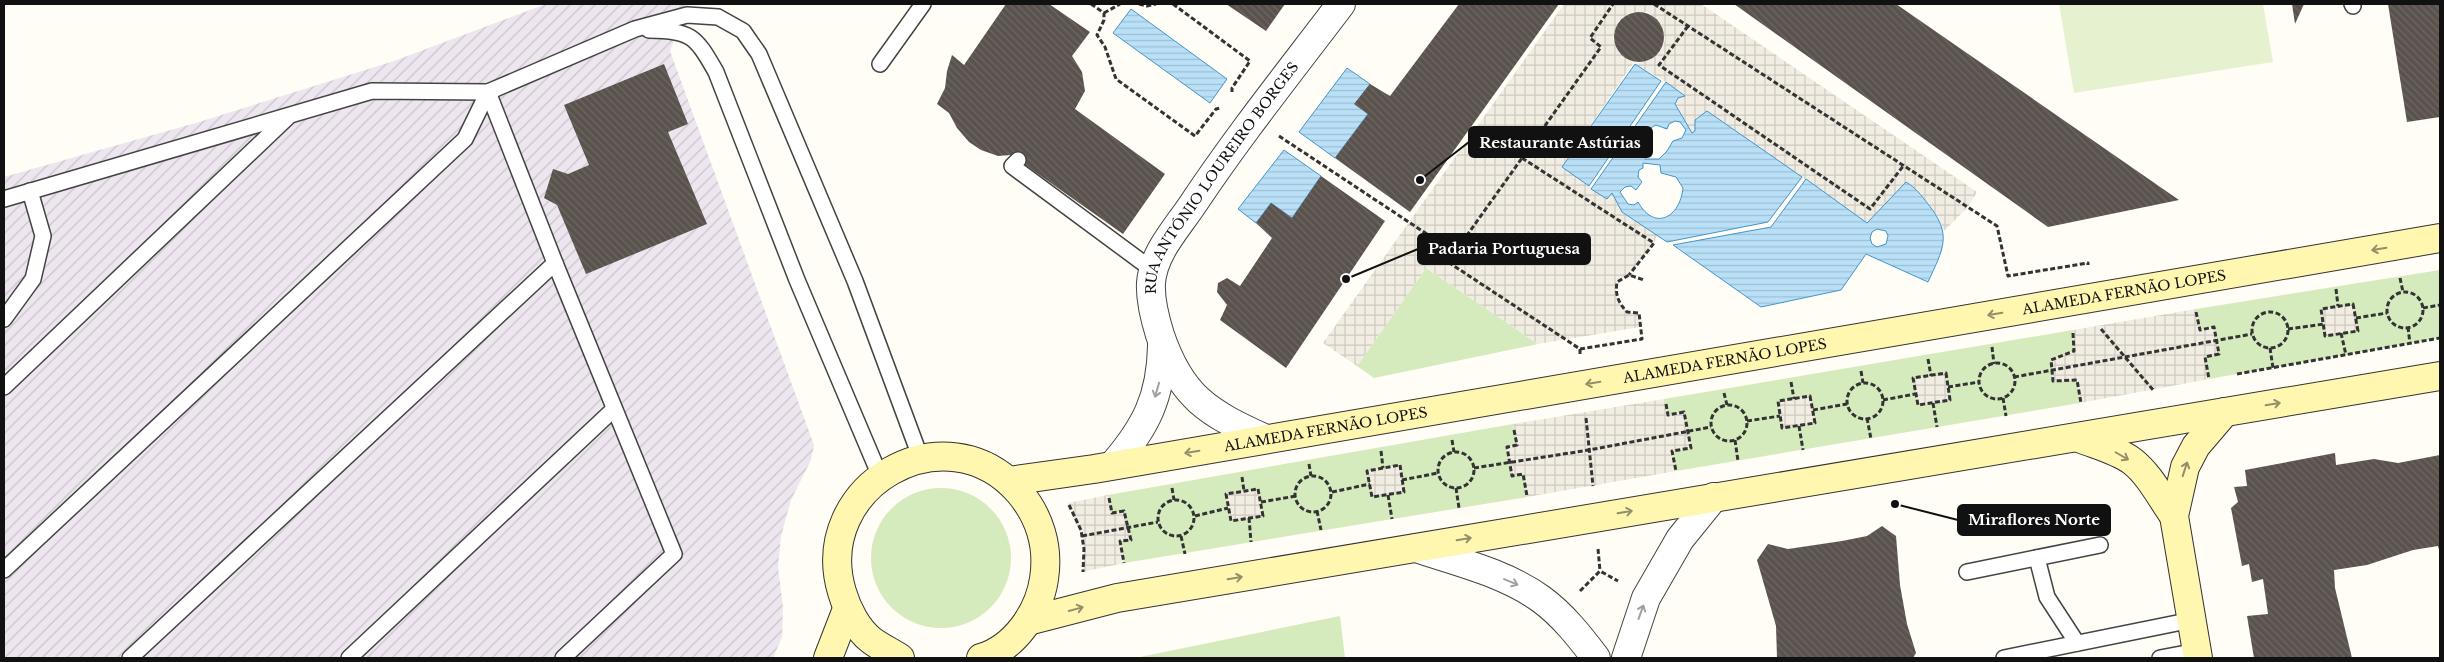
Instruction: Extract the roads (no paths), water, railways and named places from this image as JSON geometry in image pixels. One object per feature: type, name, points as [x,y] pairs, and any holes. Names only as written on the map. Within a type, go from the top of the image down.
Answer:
[{"type":"street","name":"RUA ANTÓNIO LOUREIRO BORGES","points":[[1266,439],[1234,425],[1200,402],[1182,384],[1162,342],[1155,318],[1151,283],[1158,255],[1211,177],[1341,4]]},
{"type":"street","name":"ALAMEDA FERNÃO LOPES","points":[[1009,480],[1112,465],[2093,296],[2436,240]]},
{"type":"street","points":[[1112,465],[1134,441],[1158,390],[1162,368],[1162,342]]},
{"type":"street","points":[[1028,621],[1117,598],[2440,376]]},
{"type":"street","points":[[2198,655],[2174,516],[2185,466],[2196,446],[2225,412]]},
{"type":"street","points":[[2077,438],[2118,453],[2132,462],[2146,475],[2174,516]]},
{"type":"street","points":[[900,658],[870,640],[848,610],[837,574],[839,537],[854,503],[880,476],[900,465],[922,459],[953,457],[983,465],[1009,480],[1029,504],[1043,532],[1047,562],[1042,593],[1028,621],[1010,642],[981,658]]},
{"type":"street","points":[[1626,658],[1646,598],[1680,539],[1714,497]]},
{"type":"street","points":[[1416,548],[1517,584],[1559,613],[1596,658]]},
{"type":"street","points":[[828,658],[848,610]]},
{"type":"lane","points":[[880,64],[923,4]]},
{"type":"lane","points":[[4,199],[372,91],[488,92],[635,30],[687,15],[718,17],[743,31],[759,54],[854,281],[922,459]]},
{"type":"lane","points":[[635,30],[679,31],[701,45],[716,72],[797,280],[880,476]]},
{"type":"lane","points":[[488,92],[555,263],[674,554],[563,658]]},
{"type":"lane","points":[[4,570],[466,139],[488,92]]},
{"type":"lane","points":[[4,387],[291,114]]},
{"type":"lane","points":[[1018,160],[1012,166],[1154,270]]},
{"type":"lane","points":[[4,319],[33,279],[43,236],[30,191]]},
{"type":"lane","points":[[130,658],[555,263]]},
{"type":"lane","points":[[349,658],[614,409]]},
{"type":"lane","points":[[1967,572],[2100,545]]},
{"type":"lane","points":[[2037,558],[2047,597],[2077,643]]},
{"type":"lane","points":[[2004,658],[2192,620]]},
{"type":"lane","points":[[2160,658],[2198,655]]},
{"type":"water","points":[[1131,9],[1227,79],[1210,103],[1113,33]]},
{"type":"water","points":[[1635,64],[1661,81],[1589,186],[1562,167]]},
{"type":"water","points":[[1347,68],[1370,84],[1355,104],[1368,114],[1335,158],[1299,132]]},
{"type":"water","points":[[1666,82],[1685,96],[1678,98],[1675,104],[1692,133],[1695,131],[1695,120],[1707,111],[1802,177],[1768,222],[1667,242],[1622,212],[1612,193],[1607,199],[1591,189]],"holes":[[[1675,121],[1680,122],[1686,130],[1682,138],[1673,141],[1659,159],[1645,159],[1645,139],[1648,131],[1656,125],[1667,129],[1669,124]],[[1643,163],[1660,165],[1661,173],[1676,177],[1683,188],[1677,207],[1666,217],[1652,217],[1638,202],[1634,205],[1628,204],[1620,192],[1625,187],[1631,186],[1636,190],[1642,182],[1638,177],[1639,170],[1643,168]]]},
{"type":"water","points":[[1284,150],[1321,176],[1292,218],[1271,203],[1256,223],[1238,209]]},
{"type":"water","points":[[1806,179],[1867,223],[1906,182],[1918,192],[1936,215],[1941,225],[1943,242],[1938,260],[1928,282],[1866,254],[1841,290],[1761,307],[1673,245],[1771,227]],"holes":[[[1877,229],[1886,231],[1888,236],[1886,244],[1877,247],[1872,244],[1870,238],[1872,232]]]},
{"type":"place","name":"Restaurante Astúrias","points":[[1420,180]]},
{"type":"place","name":"Padaria Portuguesa","points":[[1346,279]]},
{"type":"place","name":"Miraflores Norte","points":[[1895,504]]}]
